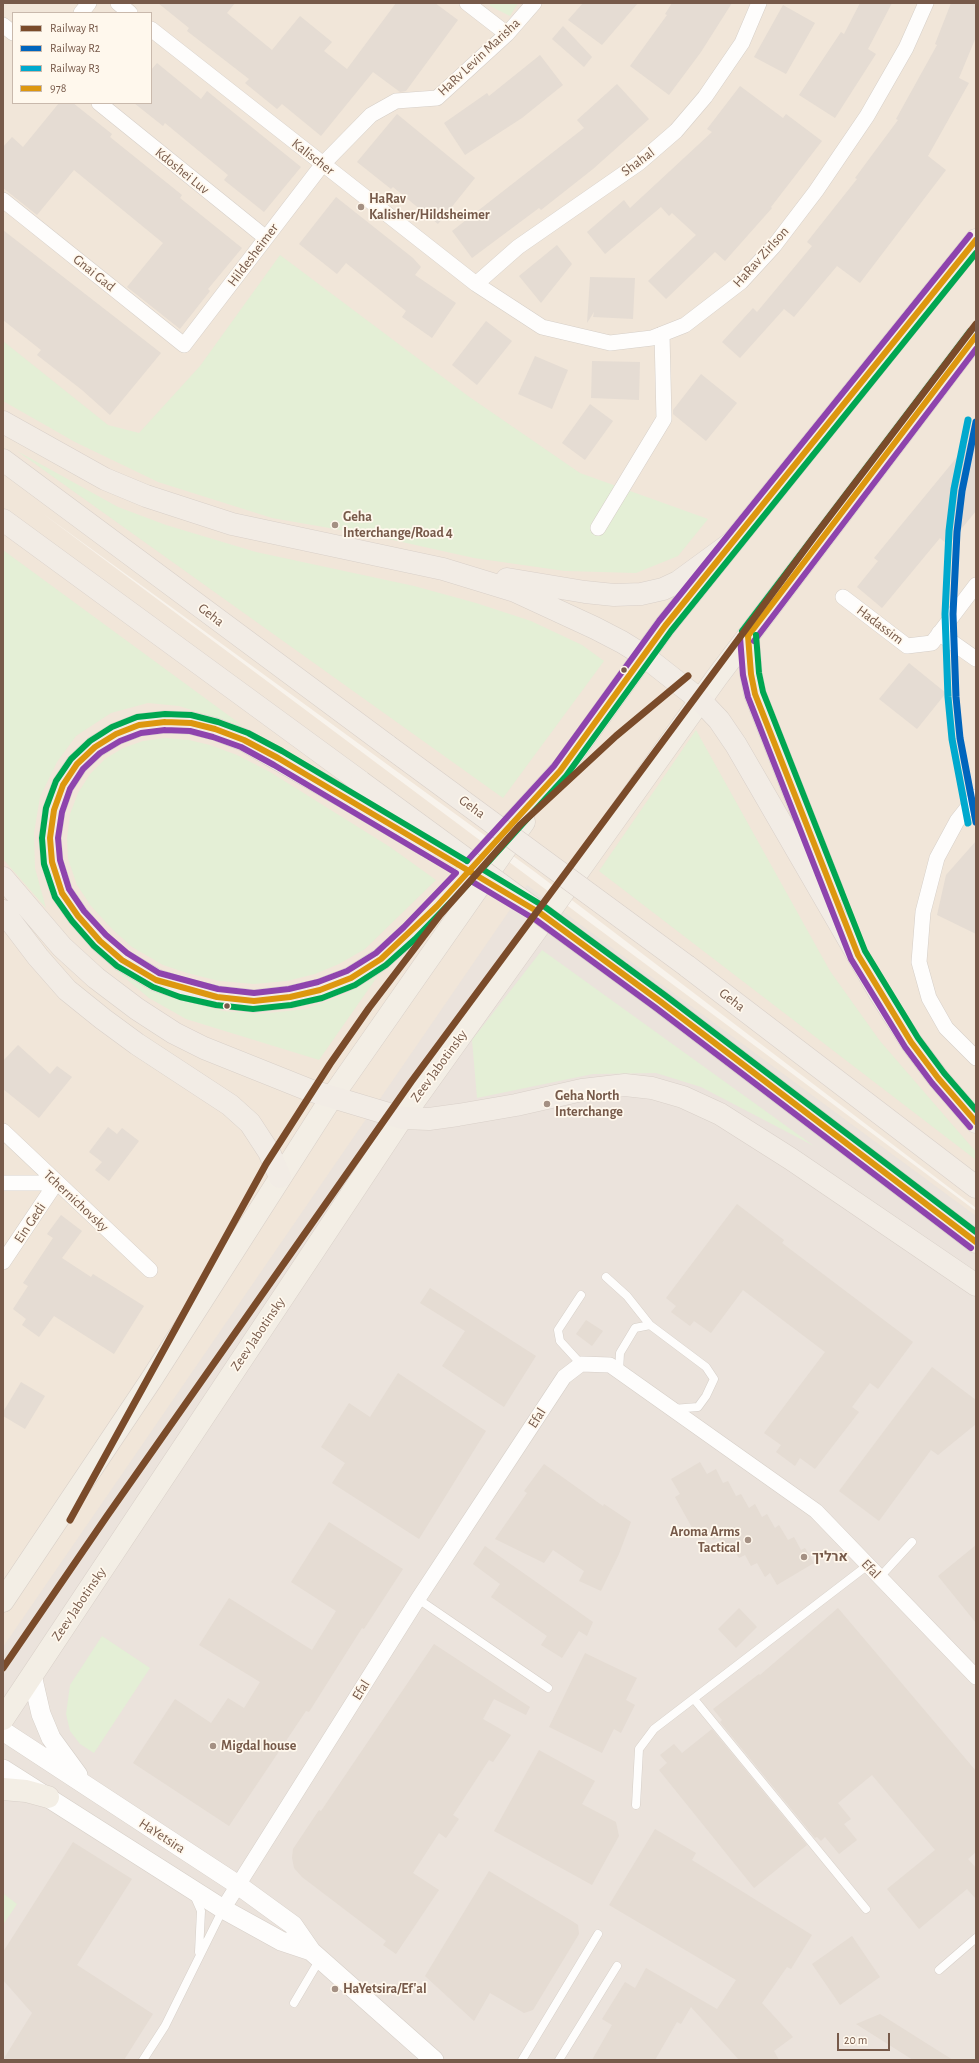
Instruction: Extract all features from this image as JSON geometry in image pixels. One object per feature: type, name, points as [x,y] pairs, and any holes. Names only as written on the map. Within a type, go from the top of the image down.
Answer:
[{"type":"highway","points":[[3,422],[105,479],[199,514],[232,524],[271,533],[443,569],[585,592],[641,594],[663,589],[678,582],[730,544]]},
{"type":"highway","name":"Geha","points":[[3,460],[687,966],[976,1187]]},
{"type":"highway","points":[[3,520],[661,1002],[976,1242]]},
{"type":"highway","points":[[443,569],[515,591],[559,610],[622,642],[643,655],[700,700],[719,720],[736,745],[858,955],[911,1042],[938,1078],[976,1122]]},
{"type":"highway","points":[[748,636],[750,674],[755,694],[858,955]]},
{"type":"highway","points":[[540,913],[346,798],[244,740],[215,729],[191,723],[165,722],[139,725],[116,734],[95,746],[77,764],[63,786],[54,810],[50,838],[52,862],[62,893],[78,916],[100,940],[122,960],[156,980],[183,989],[217,997],[254,1001],[290,997],[320,990],[351,978],[381,959],[437,906],[560,771]]},
{"type":"highway","points":[[3,878],[62,946],[96,978],[137,1009],[174,1033],[204,1048],[309,1090],[402,1118],[429,1119],[458,1115],[609,1086],[624,1085],[652,1088],[683,1098],[720,1114],[892,1226],[976,1285]]},
{"type":"highway","points":[[3,911],[38,957],[67,990],[137,1044],[230,1105],[250,1123],[269,1152],[280,1177]]},
{"type":"main road","points":[[3,1601],[151,1380],[332,1097],[560,771],[643,655],[730,544],[976,240]]},
{"type":"main road","name":"Zeev Jabotinsky","points":[[3,1719],[402,1118],[700,700],[976,336]]},
{"type":"main road","points":[[3,1789],[48,1797]]},
{"type":"street","points":[[82,12],[89,3]]},
{"type":"street","points":[[118,3],[129,12]]},
{"type":"street","points":[[466,3],[507,34]]},
{"type":"street","name":"HaRv Levin Marisha","points":[[322,165],[371,114],[396,102],[437,98],[507,34],[534,3]]},
{"type":"street","name":"Shahal","points":[[476,284],[518,246],[639,163],[676,131],[705,97],[742,43],[759,3]]},
{"type":"street","name":"HaRav Zirlson","points":[[476,284],[542,327],[610,343],[652,338],[685,325],[741,282],[774,246],[816,191],[867,116],[906,48],[926,3]]},
{"type":"street","points":[[3,25],[12,32]]},
{"type":"street","name":"Kalischer","points":[[152,30],[322,165],[476,284]]},
{"type":"street","name":"Kdoshei Luv","points":[[100,104],[266,238]]},
{"type":"street","name":"Hildesheimer","points":[[184,345],[322,165]]},
{"type":"street","name":"Gnai Gad","points":[[3,200],[184,345]]},
{"type":"street","points":[[598,528],[664,419],[662,334]]},
{"type":"street","name":"Hadassim","points":[[843,597],[907,646],[932,643],[976,585]]},
{"type":"street","points":[[939,633],[976,659]]},
{"type":"street","points":[[976,797],[957,821],[937,858],[923,912],[919,962],[929,998],[946,1028],[976,1058]]},
{"type":"street","name":"Tchernichovsky","points":[[3,1131],[56,1183],[150,1270]]},
{"type":"street","points":[[3,1183],[56,1183]]},
{"type":"street","name":"Ein Gedi","points":[[3,1262],[56,1183]]},
{"type":"street","name":"Efal","points":[[223,1909],[418,1598],[564,1377],[581,1364],[610,1365],[816,1511],[976,1677]]},
{"type":"street","points":[[32,1675],[41,1714],[51,1738],[87,1787]]},
{"type":"street","name":"HaYetsira","points":[[3,1732],[238,1885],[293,1925],[315,1955],[434,2060]]},
{"type":"street","name":"HaYetsira","points":[[3,1769],[223,1909],[281,1941],[315,1955]]},
{"type":"lane","points":[[606,1277],[627,1296],[650,1325],[706,1366],[714,1379],[706,1396],[698,1407],[672,1409]]},
{"type":"lane","points":[[581,1295],[558,1330],[560,1341],[581,1364]]},
{"type":"lane","points":[[619,1371],[620,1353],[634,1328],[650,1325]]},
{"type":"lane","points":[[880,1577],[912,1542]]},
{"type":"lane","points":[[636,1805],[639,1749],[654,1729],[868,1565]]},
{"type":"lane","points":[[418,1598],[548,1688]]},
{"type":"lane","points":[[694,1699],[866,1909]]},
{"type":"lane","points":[[184,1884],[194,1895],[201,1911],[198,1958]]},
{"type":"lane","points":[[143,2060],[165,2026],[223,1909]]},
{"type":"lane","points":[[522,2060],[598,1934]]},
{"type":"lane","points":[[939,1970],[976,1938]]},
{"type":"lane","points":[[294,2003],[315,1955]]},
{"type":"lane","points":[[559,2060],[617,1966]]},
{"type":"shaded area","points":[[3,3],[976,3],[976,1208],[535,872],[42,513],[976,1211],[976,2060],[3,2060]]},
{"type":"shaded area","points":[[527,885],[976,1216],[976,2060],[3,2060],[3,1647]]},
{"type":"green space","points":[[490,3],[518,3],[510,16],[490,6]]},
{"type":"green space","points":[[280,255],[468,396],[580,473],[708,519],[678,556],[636,573],[565,571],[474,558],[375,536],[272,518],[158,482],[75,442],[3,401],[3,341],[108,425],[139,433],[200,366]]},
{"type":"green space","points":[[17,451],[118,507],[166,525],[256,552],[414,586],[476,603],[531,621],[582,645],[604,661],[503,798]]},
{"type":"green space","points":[[3,550],[243,726],[179,706],[148,703],[111,713],[76,736],[57,762],[40,797],[34,833],[35,868],[46,908],[3,859]]},
{"type":"green space","points":[[696,730],[830,971],[880,1041],[976,1152],[976,1160],[599,871]]},
{"type":"green space","points":[[165,738],[189,740],[210,745],[237,755],[270,772],[390,847],[436,880],[365,949],[339,964],[315,974],[287,981],[254,984],[219,981],[163,965],[132,947],[112,929],[91,906],[77,885],[68,859],[67,838],[70,814],[78,793],[90,774],[105,759],[123,748],[143,741]]},
{"type":"green space","points":[[542,950],[814,1146],[701,1087],[656,1073],[593,1074],[477,1098],[472,1040]]},
{"type":"green space","points":[[384,967],[319,1060],[186,1019],[149,998],[113,968],[177,998],[223,1011],[259,1014],[306,1009],[346,994]]},
{"type":"green space","points":[[102,1636],[150,1668],[94,1753],[80,1744],[70,1731],[66,1714],[70,1685]]},
{"type":"green space","points":[[4,1894],[17,1904],[3,1925],[3,1895]]},
{"type":"building","points":[[158,3],[235,3],[227,13],[272,50],[300,16],[332,42],[324,51],[347,69],[396,3],[435,3],[458,20],[406,91],[400,92],[373,72],[321,136],[282,104],[277,109],[245,83],[249,79],[187,31],[189,28]]},
{"type":"building","points":[[583,3],[638,3],[602,45],[568,20]]},
{"type":"building","points":[[672,3],[732,3],[701,52],[669,95],[630,66],[667,15],[665,14]]},
{"type":"building","points":[[860,3],[892,3],[868,49],[876,54],[835,118],[799,95],[841,32],[844,34]]},
{"type":"building","points":[[951,3],[976,3],[976,37],[959,78],[969,83],[928,156],[946,170],[860,283],[837,266],[794,317],[784,309],[740,358],[722,342],[753,308],[757,312],[812,246],[807,242],[857,179],[855,178],[898,120],[896,119],[937,45],[935,44]]},
{"type":"building","points":[[783,5],[815,23],[786,74],[754,57]]},
{"type":"building","points":[[563,26],[592,57],[584,67],[552,39]]},
{"type":"building","points":[[540,55],[563,85],[522,118],[465,155],[444,123],[487,93],[489,96]]},
{"type":"building","points":[[157,63],[201,99],[207,91],[301,167],[264,212],[224,180],[228,175],[165,123],[163,126],[135,104],[152,104],[152,69]]},
{"type":"building","points":[[617,84],[649,119],[593,169],[541,210],[539,208],[472,258],[452,231],[584,128],[577,120]]},
{"type":"building","points":[[740,86],[783,118],[786,114],[822,141],[771,207],[772,208],[725,261],[715,252],[666,299],[648,281],[696,235],[672,213],[669,216],[661,207],[605,254],[587,232],[624,200],[630,208],[712,132],[707,129]]},
{"type":"building","points":[[58,104],[74,104],[112,134],[110,137],[182,195],[180,198],[242,248],[208,289],[210,291],[180,329],[127,287],[163,243],[74,170],[37,215],[3,188],[3,147],[12,137],[23,147]]},
{"type":"building","points":[[397,114],[475,178],[438,224],[393,187],[391,189],[357,162]]},
{"type":"building","points":[[336,197],[413,258],[421,267],[415,275],[456,303],[432,338],[402,317],[406,311],[346,263],[337,274],[299,244]]},
{"type":"building","points":[[3,230],[161,353],[110,415],[82,390],[37,355],[41,350],[3,320]]},
{"type":"building","points":[[557,245],[572,264],[541,303],[519,276]]},
{"type":"building","points":[[590,277],[635,278],[633,319],[593,317],[594,312],[587,323]]},
{"type":"building","points":[[486,321],[512,341],[477,385],[452,365]]},
{"type":"building","points":[[535,356],[568,370],[552,409],[518,394]]},
{"type":"building","points":[[592,361],[640,362],[639,400],[591,398]]},
{"type":"building","points":[[701,374],[737,403],[706,441],[673,414],[673,410]]},
{"type":"building","points":[[590,404],[613,421],[585,460],[562,443]]},
{"type":"building","points":[[976,434],[976,511],[948,545],[940,538],[882,608],[857,587],[878,561],[874,558]]},
{"type":"building","points":[[909,663],[946,693],[917,729],[879,699]]},
{"type":"building","points":[[976,841],[976,934],[937,915],[946,875]]},
{"type":"building","points":[[18,1045],[50,1074],[57,1066],[72,1077],[39,1118],[3,1089],[3,1061]]},
{"type":"building","points":[[108,1127],[117,1134],[122,1128],[139,1141],[109,1181],[95,1170],[102,1162],[89,1152]]},
{"type":"building","points":[[737,1204],[784,1240],[782,1243],[913,1342],[878,1389],[870,1383],[852,1407],[859,1412],[815,1469],[800,1458],[795,1466],[776,1452],[781,1445],[764,1433],[825,1352],[743,1290],[711,1333],[694,1321],[690,1326],[671,1312],[676,1306],[666,1298]]},
{"type":"building","points":[[61,1215],[82,1231],[62,1258],[91,1277],[93,1274],[144,1306],[114,1354],[54,1316],[39,1337],[22,1325],[26,1319],[13,1309],[28,1286],[23,1283],[53,1238],[47,1234]]},
{"type":"building","points":[[430,1288],[536,1356],[504,1407],[442,1366],[465,1331],[420,1303]]},
{"type":"building","points":[[586,1320],[603,1331],[592,1346],[576,1334]]},
{"type":"building","points":[[932,1367],[976,1400],[976,1424],[938,1455],[931,1450],[879,1521],[839,1491]]},
{"type":"building","points":[[398,1373],[486,1431],[419,1539],[332,1483],[345,1463],[321,1447],[349,1403],[370,1417]]},
{"type":"building","points":[[21,1382],[45,1396],[25,1429],[3,1416],[3,1412]]},
{"type":"building","points":[[700,1462],[707,1474],[716,1469],[723,1483],[728,1481],[736,1496],[741,1494],[749,1508],[755,1504],[762,1517],[767,1514],[775,1528],[779,1525],[788,1540],[794,1537],[801,1550],[805,1548],[814,1563],[777,1585],[770,1573],[765,1577],[757,1563],[751,1566],[745,1555],[739,1558],[732,1547],[726,1550],[718,1537],[713,1540],[706,1527],[695,1533],[675,1497],[680,1494],[671,1479]]},
{"type":"building","points":[[544,1464],[603,1506],[604,1504],[631,1522],[619,1554],[601,1591],[579,1581],[584,1571],[553,1550],[544,1563],[495,1539],[527,1493],[524,1491]]},
{"type":"building","points":[[329,1522],[403,1569],[364,1629],[362,1628],[309,1712],[306,1711],[229,1826],[133,1763],[175,1699],[211,1723],[228,1698],[244,1708],[260,1682],[199,1645],[229,1598],[312,1650],[336,1611],[291,1582]]},
{"type":"building","points":[[976,1545],[976,1623],[938,1576]]},
{"type":"building","points":[[485,1546],[593,1622],[587,1636],[579,1631],[562,1658],[541,1645],[547,1636],[491,1597],[500,1584],[473,1564]]},
{"type":"building","points":[[739,1608],[757,1627],[736,1648],[718,1629]]},
{"type":"building","points":[[838,1608],[976,1771],[976,1852],[968,1859],[976,1868],[976,1899],[967,1889],[919,1929],[887,1889],[935,1850],[872,1775],[838,1803],[851,1819],[844,1824],[857,1840],[839,1854],[825,1837],[821,1841],[817,1837],[815,1838],[720,1722],[722,1720],[713,1709],[759,1674],[760,1675]]},
{"type":"building","points":[[434,1644],[530,1707],[526,1715],[494,1699],[483,1719],[511,1735],[493,1762],[489,1760],[453,1815],[459,1819],[446,1838],[439,1833],[413,1873],[439,1890],[396,1954],[383,1945],[386,1941],[302,1877],[294,1868],[292,1858],[293,1849],[319,1810],[321,1811]]},
{"type":"building","points":[[585,1653],[637,1678],[626,1700],[635,1705],[621,1733],[614,1729],[602,1753],[549,1727]]},
{"type":"building","points":[[712,1729],[807,1845],[754,1888],[659,1770],[667,1763],[660,1755],[674,1744],[682,1753]]},
{"type":"building","points":[[539,1750],[595,1781],[582,1804],[616,1822],[619,1836],[592,1885],[494,1831]]},
{"type":"building","points":[[655,1829],[696,1853],[692,1860],[812,1935],[791,1969],[787,1967],[762,2003],[793,2037],[774,2051],[779,2060],[739,2060],[691,2007],[681,2024],[677,2022],[655,2060],[592,2060],[612,2025],[602,2019],[625,1982],[635,1988],[646,1968],[717,2009],[736,1980],[609,1905]]},
{"type":"building","points":[[73,1842],[132,1879],[77,1965],[153,2014],[124,2060],[3,2060],[32,2013],[3,1980],[3,1952]]},
{"type":"building","points":[[489,1871],[578,1925],[579,1934],[533,2010],[524,2013],[490,1993],[474,2021],[425,1976]]},
{"type":"building","points":[[852,1936],[880,1977],[840,2005],[812,1964]]},
{"type":"building","points":[[880,2014],[953,2060],[913,2060],[856,2024]]},
{"type":"rail line","name":"R1","points":[[3,1668],[107,1516],[411,1082],[814,537],[976,324]]},
{"type":"rail line","name":"R3","points":[[968,420],[954,489],[949,531],[945,614],[948,697],[952,739],[968,823]]},
{"type":"rail line","name":"R2","points":[[976,422],[962,491],[957,532],[953,614],[956,697],[960,738],[976,822]]},
{"type":"rail line","name":"R1","points":[[70,1520],[266,1164],[330,1064],[369,1008],[440,915],[520,825],[616,736],[688,676]]},
{"type":"transit line","points":[[467,861],[554,766],[659,621],[970,235]]},
{"type":"transit line","name":"978","points":[[469,871],[560,771],[665,626],[976,240]]},
{"type":"transit line","points":[[976,253],[671,631],[566,776],[482,869],[545,907],[666,996],[976,1232]]},
{"type":"transit line","points":[[742,631],[970,331]]},
{"type":"transit line","name":"978","points":[[748,636],[976,336]]},
{"type":"transit line","points":[[754,641],[976,349]]},
{"type":"transit line","points":[[756,635],[759,673],[763,692],[865,951],[918,1038],[944,1073],[976,1110]]},
{"type":"transit line","name":"978","points":[[748,636],[751,674],[755,694],[858,955],[911,1042],[938,1078],[976,1122]]},
{"type":"transit line","points":[[740,637],[743,675],[748,697],[851,959],[905,1047],[932,1083],[970,1127]]},
{"type":"transit line","points":[[467,861],[282,751],[248,733],[218,722],[191,715],[165,714],[137,717],[112,727],[90,741],[71,759],[56,781],[46,808],[42,838],[44,864],[55,897],[72,921],[94,946],[117,966],[153,987],[180,997],[216,1005],[253,1009],[291,1005],[322,998],[355,985],[386,965],[415,939],[471,881]]},
{"type":"transit line","name":"978","points":[[165,722],[191,723],[215,729],[244,740],[278,758],[469,871],[437,906],[381,959],[351,978],[320,990],[290,997],[254,1001],[217,997],[156,980],[122,960],[100,941],[78,916],[62,893],[52,862],[50,838],[54,810],[63,785],[77,764],[95,747],[116,734],[139,725],[165,722]]},
{"type":"transit line","points":[[165,730],[190,731],[241,747],[456,873],[404,927],[376,953],[347,971],[318,982],[289,989],[254,993],[218,989],[159,973],[127,953],[106,935],[84,911],[69,889],[60,860],[58,838],[62,812],[70,789],[83,769],[100,753],[120,741],[141,733],[165,730]]},
{"type":"transit line","name":"978","points":[[469,871],[540,913],[661,1002],[976,1242]]},
{"type":"transit line","points":[[471,881],[536,920],[656,1008],[971,1248]]},
{"type":"place","name":"HaRav Kalisher/Hildsheimer","points":[[361,207]]},
{"type":"place","name":"Geha Interchange/Road 4","points":[[335,525]]},
{"type":"place","name":"Geha North Interchange","points":[[547,1104]]},
{"type":"place","name":"Aroma Arms Tactical","points":[[748,1540]]},
{"type":"place","name":"ארליך","points":[[804,1557]]},
{"type":"place","name":"Migdal house","points":[[213,1746]]},
{"type":"place","name":"HaYetsira/Ef'al","points":[[335,1989]]}]
